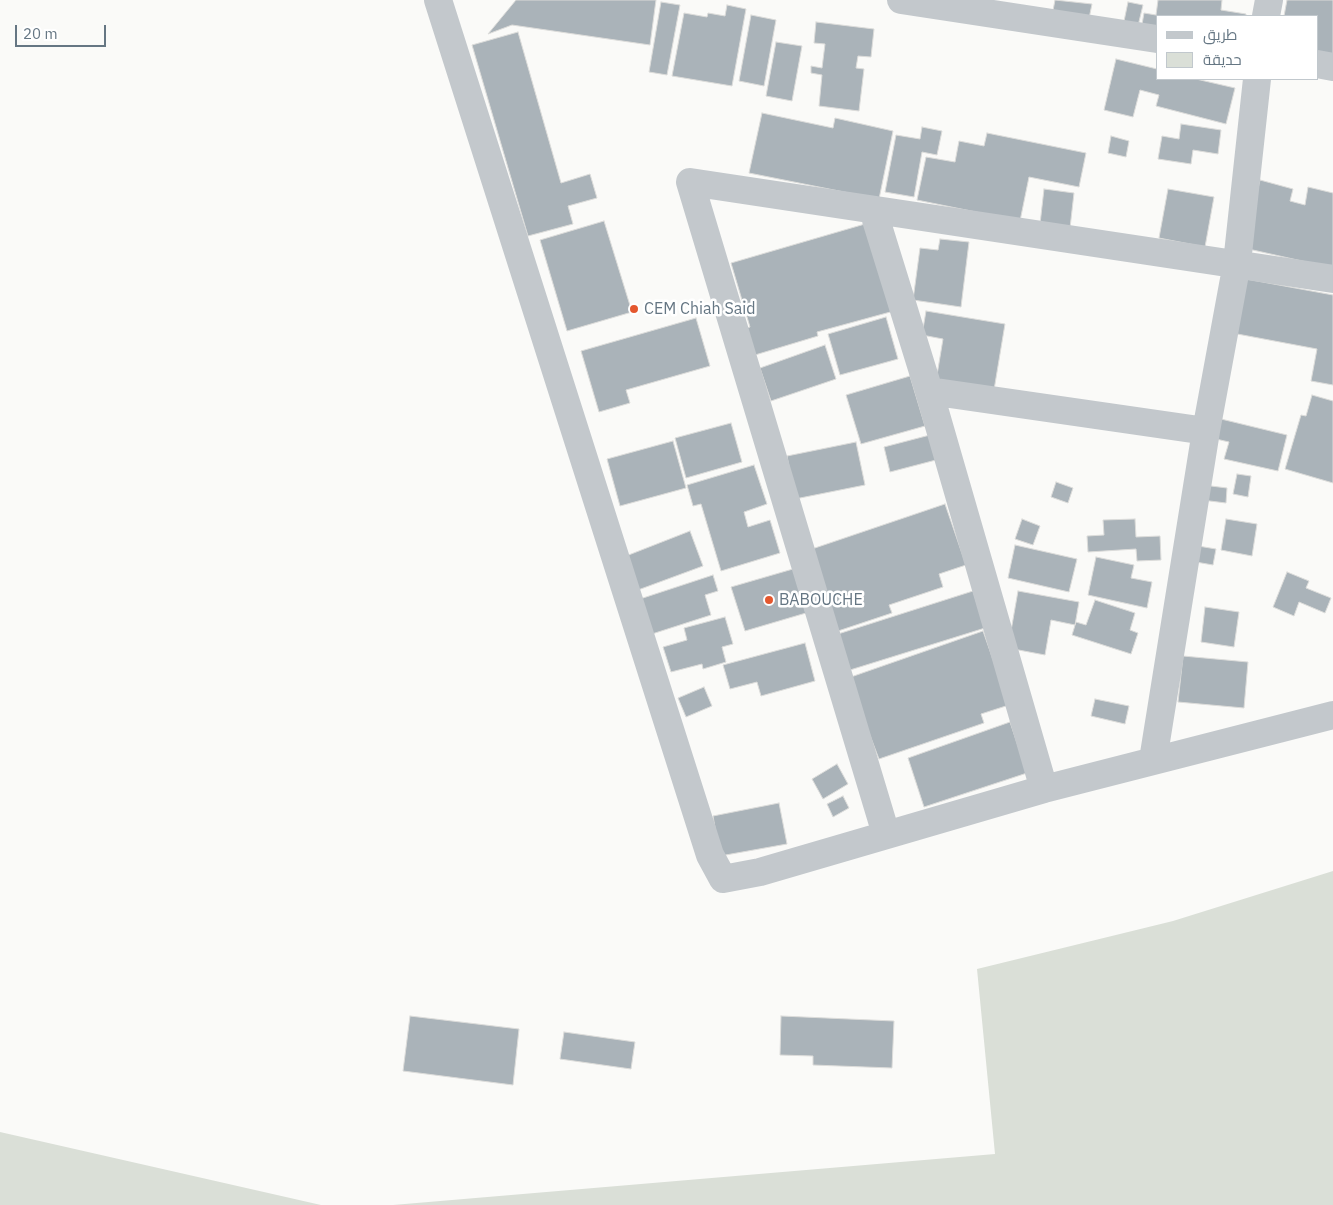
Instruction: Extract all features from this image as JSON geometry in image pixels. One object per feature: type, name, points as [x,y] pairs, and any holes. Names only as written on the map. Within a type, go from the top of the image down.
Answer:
[{"type":"street","points":[[438,0],[710,855],[723,879],[760,872],[1044,789],[1333,715]]},
{"type":"street","points":[[901,0],[1029,10],[1156,39]]},
{"type":"street","points":[[1266,15],[1269,0]]},
{"type":"street","points":[[1318,64],[1333,66]]},
{"type":"street","points":[[1153,760],[1206,431],[1238,263],[1257,80]]},
{"type":"street","points":[[886,834],[690,182],[1238,263],[1333,279]]},
{"type":"street","points":[[873,210],[929,392],[1044,789]]},
{"type":"street","points":[[929,392],[1206,431]]},
{"type":"green space","points":[[1333,871],[1333,1205],[393,1205],[995,1154],[977,969],[1173,921]]},
{"type":"green space","points":[[0,1132],[321,1205],[0,1205]]},
{"type":"building","points":[[516,0],[656,0],[650,45],[512,25],[488,34]]},
{"type":"building","points":[[1055,0],[1092,4],[1087,28],[1051,21]]},
{"type":"building","points":[[1158,0],[1222,0],[1221,10],[1246,14],[1246,15],[1156,15]]},
{"type":"building","points":[[1287,0],[1333,0],[1333,59],[1318,56],[1318,15],[1284,15]]},
{"type":"building","points":[[661,2],[680,5],[667,75],[649,72]]},
{"type":"building","points":[[1128,2],[1143,5],[1137,30],[1123,26]]},
{"type":"building","points":[[727,5],[746,9],[732,86],[672,76],[684,13],[707,17],[708,13],[725,16]]},
{"type":"building","points":[[1144,13],[1156,15],[1156,32],[1141,30]]},
{"type":"building","points":[[751,15],[776,20],[764,86],[739,81]]},
{"type":"building","points":[[816,22],[874,29],[871,57],[858,56],[856,68],[864,69],[859,111],[819,106],[822,75],[811,73],[811,66],[822,68],[825,44],[814,43]]},
{"type":"building","points":[[518,32],[561,183],[590,174],[597,198],[568,206],[573,224],[528,236],[472,45]]},
{"type":"building","points":[[776,42],[802,46],[792,101],[766,96]]},
{"type":"building","points":[[1116,59],[1156,69],[1156,80],[1200,80],[1235,88],[1226,124],[1156,106],[1159,95],[1140,90],[1133,117],[1104,110]]},
{"type":"building","points":[[762,113],[833,128],[835,118],[893,131],[879,199],[749,173]]},
{"type":"building","points":[[1181,124],[1221,130],[1218,154],[1193,150],[1191,164],[1158,159],[1162,136],[1179,139]]},
{"type":"building","points":[[922,127],[942,131],[937,155],[922,152],[914,197],[885,192],[896,135],[920,139]]},
{"type":"building","points":[[987,133],[1086,153],[1079,187],[1029,177],[1020,221],[917,200],[926,157],[955,162],[959,141],[984,146]]},
{"type":"building","points":[[1111,136],[1129,141],[1126,157],[1108,153]]},
{"type":"building","points":[[1260,180],[1293,189],[1290,201],[1305,205],[1308,187],[1333,193],[1333,268],[1244,248]]},
{"type":"building","points":[[1044,189],[1074,193],[1070,228],[1040,224]]},
{"type":"building","points":[[1168,189],[1214,197],[1205,247],[1159,238]]},
{"type":"building","points":[[604,221],[632,312],[567,331],[540,240]]},
{"type":"building","points":[[865,224],[894,311],[817,332],[818,336],[755,355],[747,328],[750,327],[731,263]]},
{"type":"building","points":[[940,239],[969,242],[961,307],[913,300],[920,248],[938,250]]},
{"type":"building","points":[[1241,278],[1333,295],[1333,385],[1311,381],[1317,349],[1232,333]]},
{"type":"building","points":[[926,311],[1005,324],[994,390],[936,381],[943,339],[922,335]]},
{"type":"building","points":[[886,317],[898,359],[840,375],[828,334]]},
{"type":"building","points":[[696,318],[710,366],[626,390],[630,403],[599,412],[581,351]]},
{"type":"building","points":[[825,345],[836,379],[771,401],[760,368]]},
{"type":"building","points":[[910,376],[925,426],[861,444],[846,395]]},
{"type":"building","points":[[1312,395],[1333,401],[1333,483],[1285,469],[1301,415],[1306,416]]},
{"type":"building","points":[[1221,419],[1287,435],[1278,471],[1224,459],[1229,442],[1216,439]]},
{"type":"building","points":[[731,423],[742,462],[686,478],[675,438]]},
{"type":"building","points":[[930,435],[936,460],[890,472],[884,447]]},
{"type":"building","points":[[673,441],[686,488],[620,506],[607,459]]},
{"type":"building","points":[[856,442],[865,485],[795,499],[787,456]]},
{"type":"building","points":[[754,465],[767,504],[744,512],[748,527],[770,520],[780,553],[721,571],[701,504],[693,506],[687,485]]},
{"type":"building","points":[[1237,474],[1251,476],[1248,497],[1233,494]]},
{"type":"building","points":[[1056,482],[1073,488],[1068,503],[1051,497]]},
{"type":"building","points":[[1203,485],[1227,488],[1226,503],[1202,500]]},
{"type":"building","points":[[945,504],[966,565],[939,574],[943,587],[889,605],[892,613],[838,631],[809,550]]},
{"type":"building","points":[[1022,519],[1040,526],[1033,545],[1015,539]]},
{"type":"building","points":[[1135,519],[1136,537],[1160,536],[1161,560],[1137,561],[1136,549],[1088,552],[1087,536],[1104,535],[1103,520]]},
{"type":"building","points":[[1226,519],[1257,524],[1252,556],[1221,550]]},
{"type":"building","points":[[690,531],[703,566],[638,590],[626,556]]},
{"type":"building","points":[[1015,545],[1077,559],[1069,592],[1008,578]]},
{"type":"building","points":[[1192,545],[1216,549],[1213,565],[1190,561]]},
{"type":"building","points":[[1096,557],[1134,565],[1131,578],[1152,582],[1147,608],[1088,595]]},
{"type":"building","name":"BABOUCHE","points":[[793,569],[806,613],[745,631],[731,587]]},
{"type":"building","points":[[1287,572],[1309,581],[1306,588],[1331,598],[1325,613],[1299,602],[1294,616],[1273,607]]},
{"type":"building","points":[[713,575],[718,591],[705,595],[711,615],[652,634],[640,599]]},
{"type":"building","points":[[973,591],[985,628],[850,670],[838,634]]},
{"type":"building","points":[[1018,591],[1079,602],[1075,625],[1051,620],[1045,655],[1008,648]]},
{"type":"building","points":[[1095,600],[1135,613],[1130,630],[1138,633],[1131,654],[1072,635],[1076,622],[1086,625]]},
{"type":"building","points":[[1205,607],[1239,612],[1234,647],[1201,642]]},
{"type":"building","points":[[725,617],[733,644],[722,647],[726,662],[703,669],[702,664],[671,672],[663,647],[687,640],[684,628]]},
{"type":"building","points":[[983,631],[1009,705],[981,714],[984,723],[879,759],[848,678]]},
{"type":"building","points":[[805,643],[815,681],[761,696],[757,682],[730,689],[723,665]]},
{"type":"building","points":[[1183,656],[1248,662],[1244,708],[1178,702]]},
{"type":"building","points":[[704,687],[712,706],[686,717],[678,698]]},
{"type":"building","points":[[1095,699],[1129,706],[1125,724],[1091,716]]},
{"type":"building","points":[[1010,722],[1027,773],[924,807],[908,758]]},
{"type":"building","points":[[837,764],[848,784],[823,799],[812,779]]},
{"type":"building","points":[[843,796],[849,808],[833,817],[827,804]]},
{"type":"building","points":[[779,803],[787,844],[720,856],[713,816]]},
{"type":"building","points":[[410,1016],[519,1029],[513,1085],[403,1071]]},
{"type":"building","points":[[781,1016],[894,1021],[892,1068],[813,1065],[813,1056],[780,1055]]},
{"type":"building","points":[[564,1032],[635,1042],[631,1069],[560,1059]]},
{"type":"place","name":"CEM Chiah Said","points":[[634,309]]},
{"type":"place","name":"BABOUCHE","points":[[769,600]]}]
